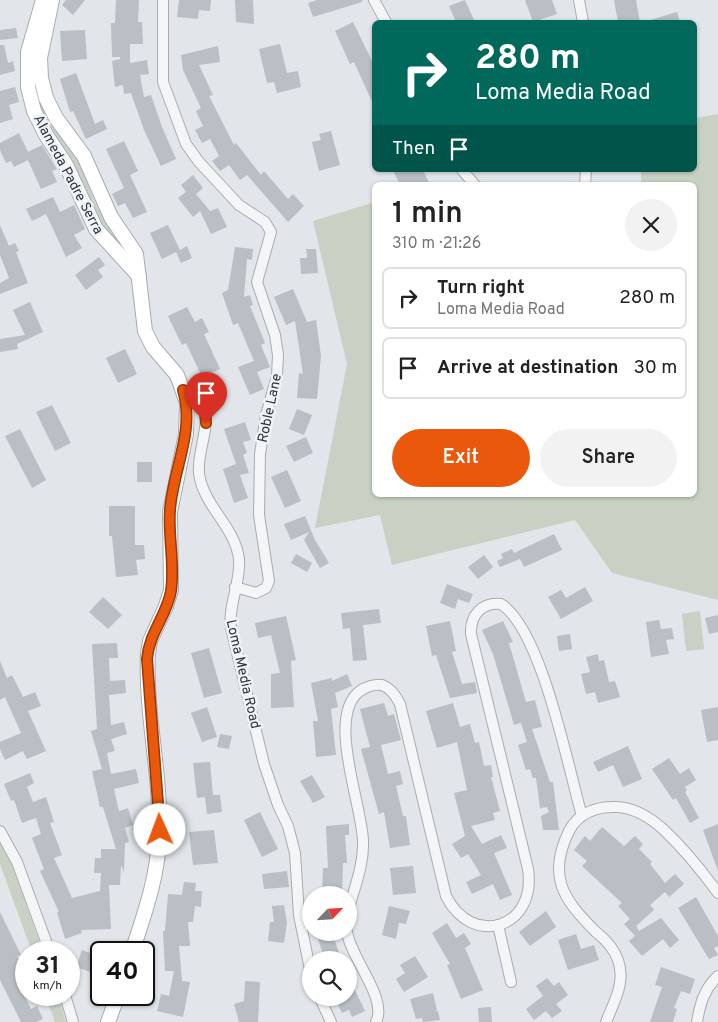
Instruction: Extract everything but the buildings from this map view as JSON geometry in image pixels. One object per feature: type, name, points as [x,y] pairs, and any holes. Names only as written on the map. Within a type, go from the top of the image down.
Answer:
[{"type":"street","name":"Alameda Padre Serra","points":[[43,0],[30,41],[27,63],[28,87],[34,111],[46,135],[68,168],[96,229],[140,276]]},
{"type":"street","name":"Alameda Padre Serra","points":[[52,0],[40,58],[41,78],[46,98],[56,118],[84,156],[111,217],[134,249],[140,276],[145,331],[154,348],[176,374],[187,403],[187,425],[170,512],[171,590],[150,641],[147,659],[152,745],[160,816],[158,851],[152,887],[135,941]]},
{"type":"street","name":"Roble Lane","points":[[162,0],[163,82],[186,144],[199,162],[236,201],[248,212],[265,222],[271,232],[256,282],[275,335],[278,356],[277,376],[266,415],[260,454],[260,526],[269,581],[266,588],[256,593],[235,587]]},
{"type":"street","points":[[374,0],[385,20]]},
{"type":"street","points":[[579,0],[583,20]]},
{"type":"street","points":[[464,172],[472,182]]},
{"type":"street","name":"Loma Media Road","points":[[183,390],[194,393],[206,409],[205,429],[199,457],[200,480],[208,500],[227,528],[237,550],[239,569],[230,610],[231,628],[264,764],[278,805],[288,826],[295,853],[299,915],[306,951]]},
{"type":"street","points":[[355,886],[362,861],[364,843],[360,810],[346,744],[347,712],[358,692],[369,686],[382,685],[392,691],[400,704],[446,896],[456,912],[467,920],[480,925],[498,925],[510,919],[524,905],[529,893],[530,881],[471,634],[474,617],[485,606],[501,604],[511,611],[536,656],[554,708],[582,816]]},
{"type":"street","points":[[606,1022],[619,990],[621,970],[618,960],[608,943],[576,911],[562,889],[559,879],[560,855],[573,824],[582,816],[595,809],[608,806],[630,809],[644,815],[673,839],[718,893]]},
{"type":"street","points":[[0,831],[17,862],[46,941]]},
{"type":"street","points":[[498,925],[511,982]]},
{"type":"street","points":[[349,941],[352,952],[376,998],[379,1013],[376,1022]]},
{"type":"street","points":[[697,1022],[706,989],[718,976]]},
{"type":"street","points":[[68,1006],[73,1022]]},
{"type":"street","points":[[108,1022],[114,1006]]},
{"type":"street","points":[[324,1006],[331,1022]]},
{"type":"shaded area","points":[[36,54],[69,143],[81,165],[94,200],[103,217],[131,256],[112,243],[47,132],[31,85]]},
{"type":"shaded area","points":[[718,114],[718,600],[612,573],[575,520],[392,565],[380,515],[315,528],[347,364],[313,221],[372,203],[372,497],[697,497],[697,182],[641,182],[641,172],[697,172],[697,118]]},
{"type":"shaded area","points":[[700,611],[704,649],[686,651],[682,614]]},
{"type":"shaded area","points":[[0,843],[12,865],[39,941],[28,941],[0,864]]},
{"type":"shaded area","points":[[49,1006],[61,1006],[66,1022],[55,1022]]},
{"type":"route","points":[[160,830],[158,790],[152,745],[147,659],[150,641],[171,590],[170,512],[187,425],[187,403],[183,390],[194,393],[202,401],[206,409],[206,423]]}]
